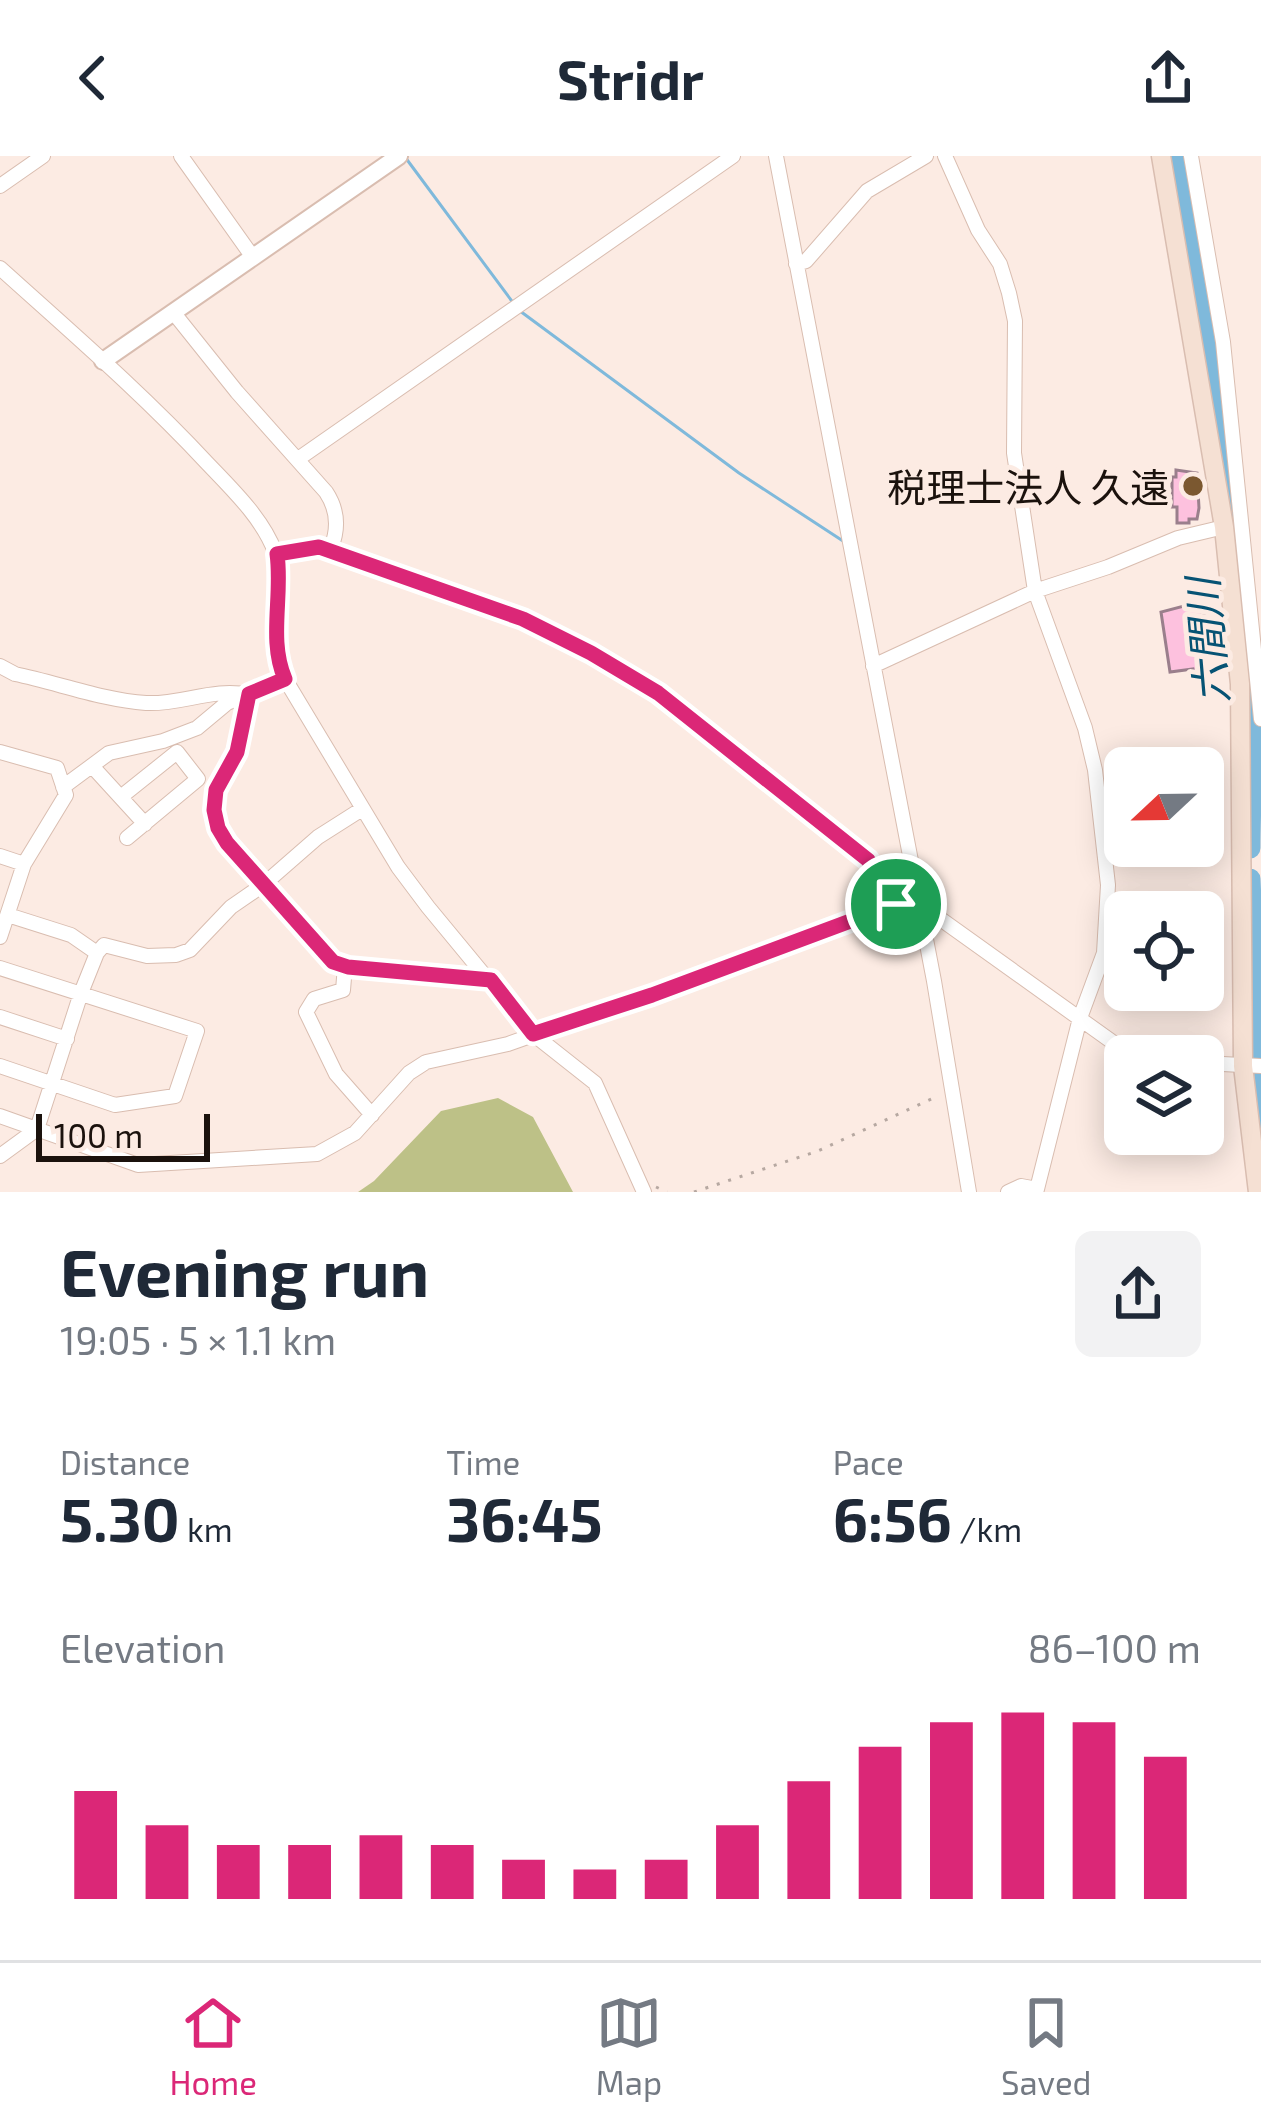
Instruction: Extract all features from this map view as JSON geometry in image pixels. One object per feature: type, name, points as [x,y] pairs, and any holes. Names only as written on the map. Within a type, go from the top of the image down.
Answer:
[{"type":"main road","points":[[1161,156],[1252,683],[1251,1066],[1259,1186]]},
{"type":"street","points":[[0,186],[43,156]]},
{"type":"street","points":[[181,156],[252,256]]},
{"type":"street","points":[[103,361],[399,156]]},
{"type":"street","points":[[298,459],[733,156]]},
{"type":"street","points":[[776,156],[924,906],[969,1192]]},
{"type":"street","points":[[800,262],[867,191],[926,156]]},
{"type":"street","points":[[945,156],[978,230],[1000,265],[1015,321],[1014,454],[1035,591],[1096,770],[1108,885],[1104,953],[1079,1018],[1037,1190],[1021,1186],[1008,1192]]},
{"type":"street","points":[[1191,156],[1222,342],[1252,683],[1261,719]]},
{"type":"street","points":[[0,268],[161,414],[224,481],[277,554],[277,660],[285,679],[428,908],[533,1034],[595,1083],[644,1192]]},
{"type":"street","points":[[173,312],[335,505],[331,548]]},
{"type":"street","points":[[878,664],[1035,591],[1178,538],[1224,527]]},
{"type":"street","points":[[277,554],[331,548],[523,619],[591,653],[658,693],[868,860],[896,904]]},
{"type":"street","points":[[0,666],[15,674],[122,700],[153,703],[231,691],[249,694]]},
{"type":"street","points":[[63,787],[109,753],[197,728],[217,710],[285,679]]},
{"type":"street","points":[[249,694],[237,752],[216,790],[214,810],[227,843],[333,962],[491,980]]},
{"type":"street","points":[[134,745],[155,770]]},
{"type":"street","points":[[0,752],[57,767],[66,795],[25,864],[0,937]]},
{"type":"street","points":[[122,796],[177,752],[198,779],[128,838]]},
{"type":"street","points":[[92,766],[145,824]]},
{"type":"street","points":[[0,1156],[38,1130],[81,993],[104,945],[147,956],[176,956],[190,950],[231,907],[318,837],[362,809]]},
{"type":"street","points":[[0,856],[25,864]]},
{"type":"street","points":[[0,1117],[138,1166],[317,1154],[356,1133],[409,1073],[426,1062],[652,995],[896,904],[924,906],[1104,1036]]},
{"type":"street","points":[[8,915],[71,935],[97,953]]},
{"type":"street","points":[[345,966],[343,990],[314,999],[306,1012],[336,1074],[372,1115]]},
{"type":"street","points":[[0,968],[196,1031],[176,1096],[116,1105],[0,1066]]},
{"type":"street","points":[[0,1017],[67,1039]]},
{"type":"path","points":[[694,1192],[818,1151],[952,1090]]},
{"type":"green space","points":[[498,1098],[533,1117],[573,1192],[358,1192],[441,1111]]},
{"type":"building","points":[[1176,470],[1197,473],[1199,508],[1197,519],[1189,523],[1177,523],[1177,507],[1172,507]]},
{"type":"building","points":[[1203,601],[1207,613],[1195,617],[1200,622],[1204,672],[1170,672],[1161,612]]},
{"type":"waterway","name":"六間川","points":[[1175,156],[1238,550],[1252,703],[1250,848]]},
{"type":"waterway","points":[[405,157],[514,304]]},
{"type":"waterway","points":[[520,311],[739,473],[843,541]]},
{"type":"waterway","points":[[687,707],[716,731]]},
{"type":"waterway","points":[[874,857],[898,896],[908,894]]},
{"type":"waterway","name":"六間川","points":[[1250,879],[1261,1124]]},
{"type":"place","name":"税理士法人 久遠","points":[[1193,486]]},
{"type":"route","points":[[331,548],[523,619],[591,653],[658,693],[868,860],[896,904],[533,1034],[491,980],[333,962],[227,843],[214,810],[216,790],[237,752],[249,694],[285,679],[277,660],[277,554],[331,548]]}]
